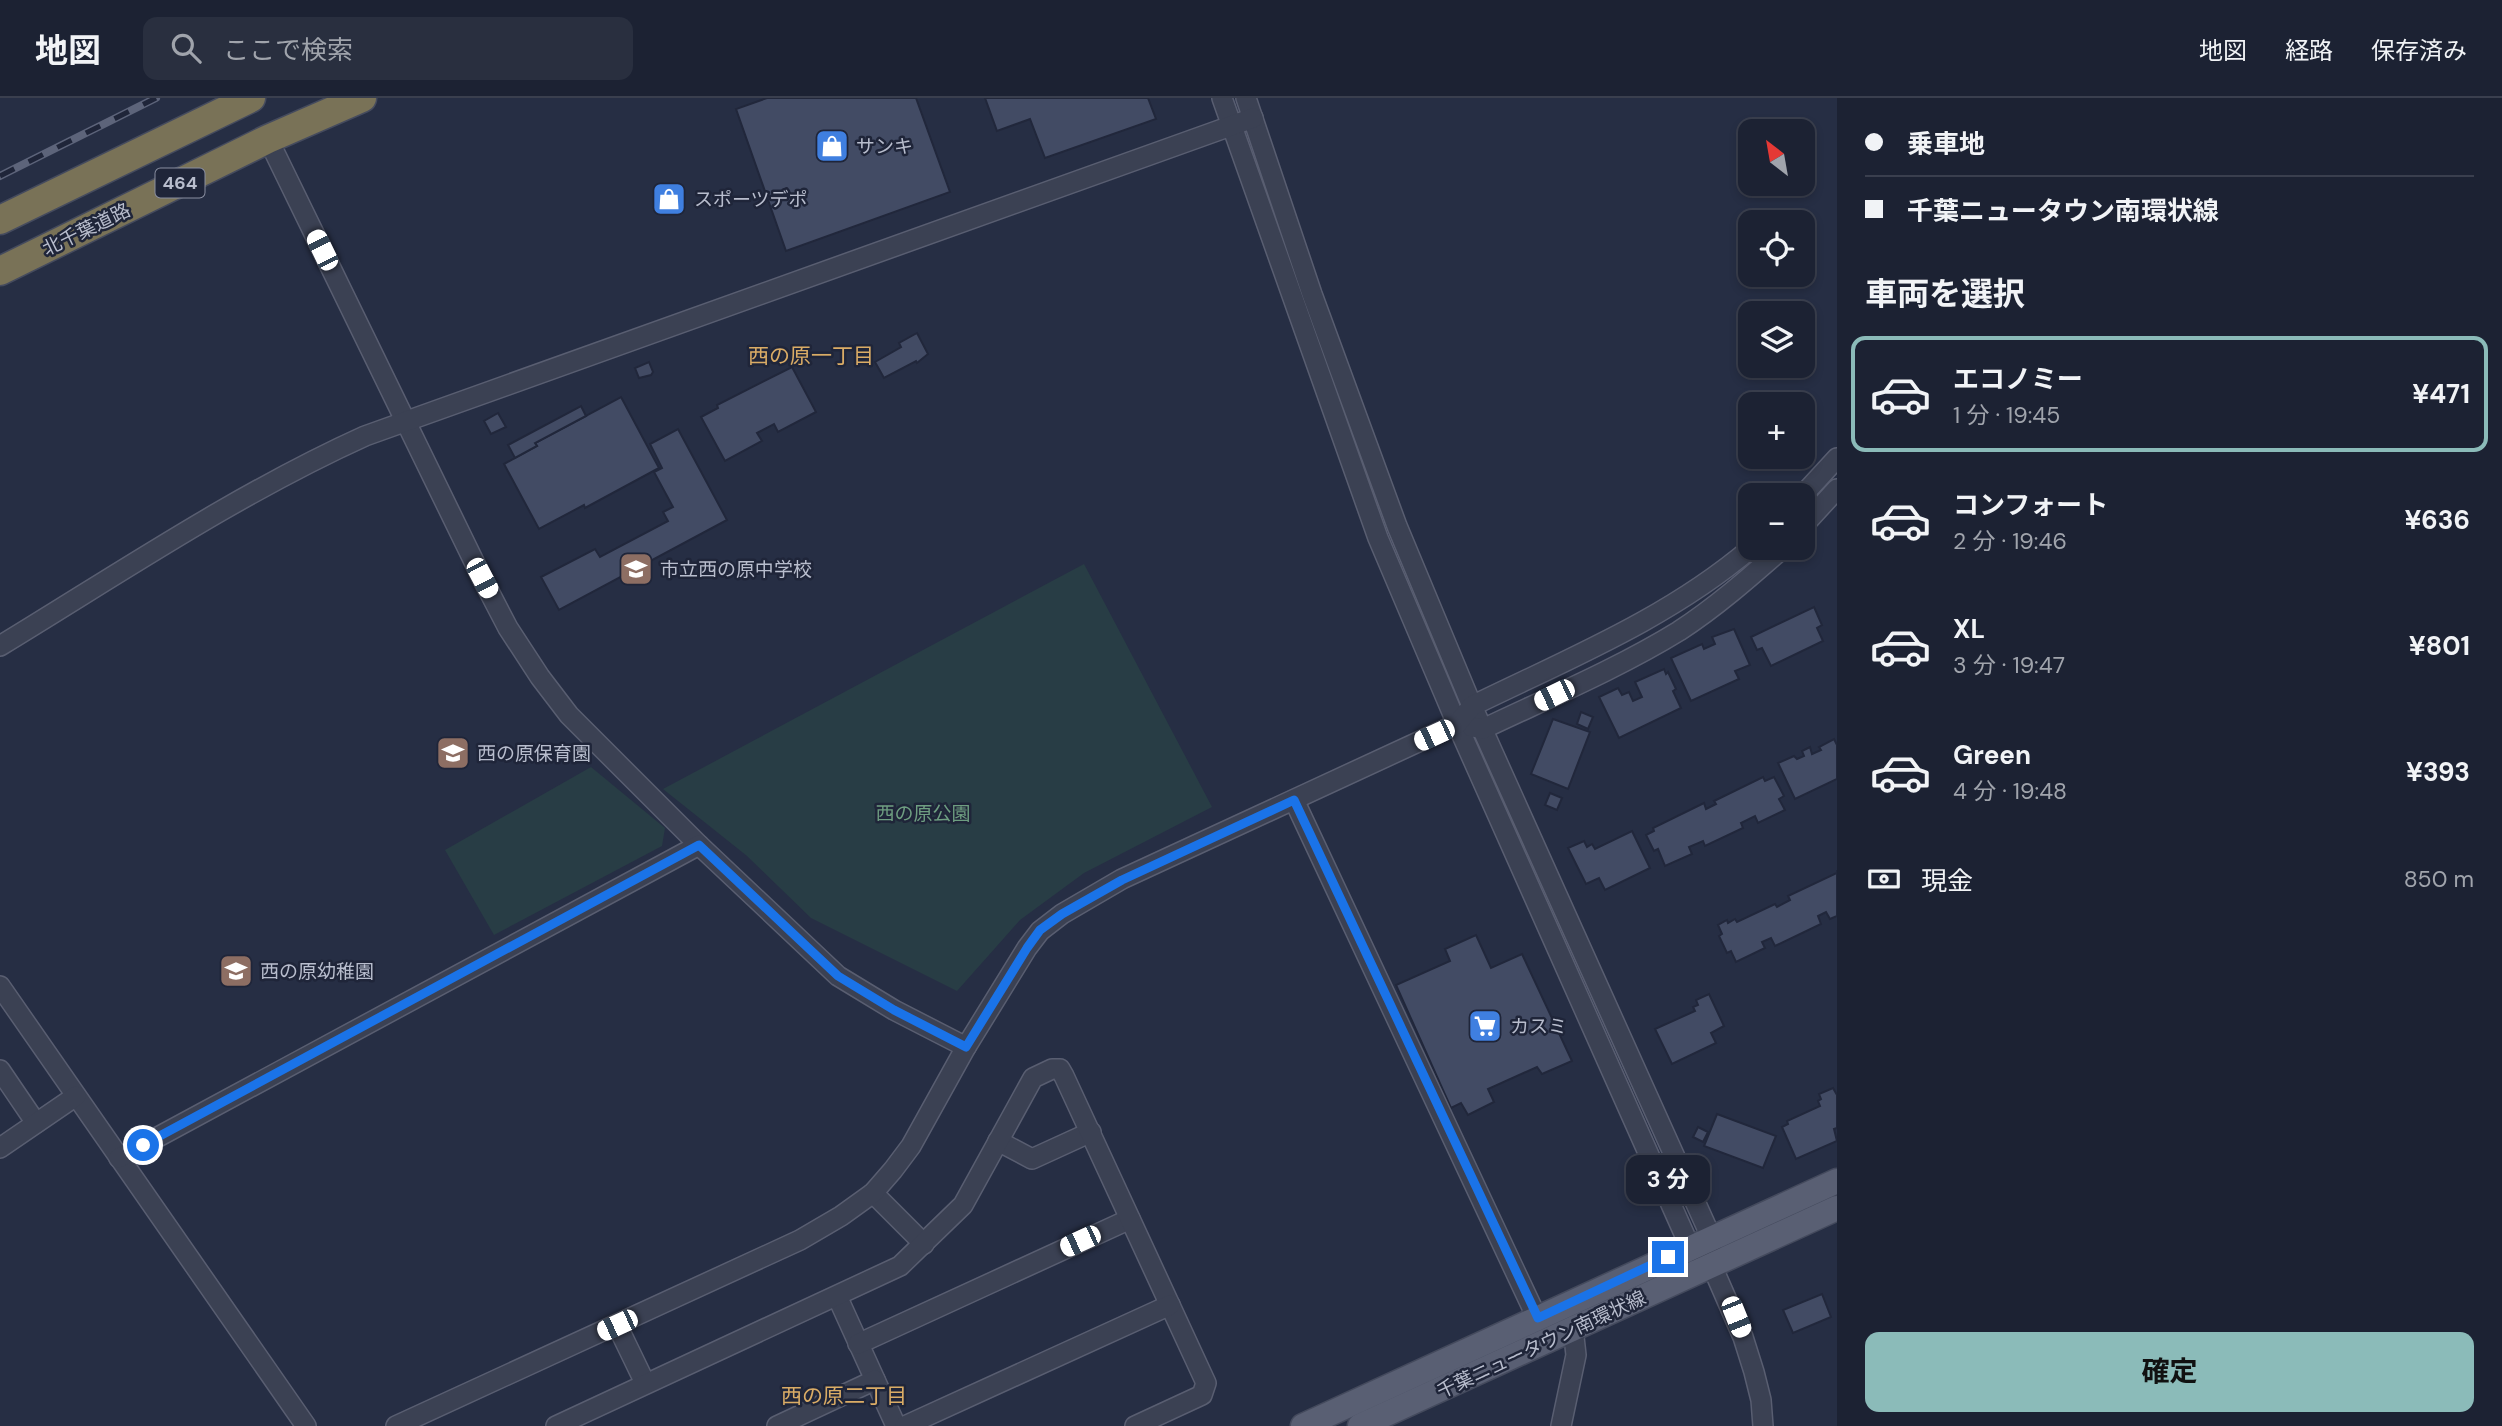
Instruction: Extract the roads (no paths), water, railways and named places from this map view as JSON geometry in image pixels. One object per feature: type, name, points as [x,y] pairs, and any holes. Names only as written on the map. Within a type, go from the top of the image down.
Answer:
[{"type":"highway","name":"464","points":[[0,220],[251,98]]},
{"type":"highway","name":"北千葉道路","points":[[0,271],[268,139],[362,98]]},
{"type":"main road","name":"千葉ニュータウン南環状線","points":[[1303,1426],[1837,1181]]},
{"type":"main road","name":"千葉ニュータウン南環状線","points":[[1360,1426],[1837,1208]]},
{"type":"street","points":[[1222,98],[1378,538],[1457,724],[1736,1317],[1760,1400],[1763,1426]]},
{"type":"street","points":[[1246,98],[1312,294],[1397,526],[1700,1242]]},
{"type":"street","points":[[0,646],[285,474],[405,420],[1253,118]]},
{"type":"street","points":[[268,139],[508,628],[569,715],[699,845],[838,976],[894,1010],[966,1047]]},
{"type":"street","points":[[1814,483],[1837,458]]},
{"type":"street","points":[[1815,513],[1837,489]]},
{"type":"street","points":[[396,1426],[800,1240],[873,1194],[911,1146],[966,1047],[1027,948],[1040,930],[1062,914],[1122,880],[1457,724],[1472,706],[1656,615],[1738,559]]},
{"type":"street","points":[[1457,724],[1483,729],[1602,672],[1679,631],[1769,560]]},
{"type":"street","points":[[1294,800],[1538,1318]]},
{"type":"street","points":[[119,1158],[699,845]]},
{"type":"street","points":[[0,986],[306,1426]]},
{"type":"street","points":[[556,1426],[900,1266],[963,1205],[1033,1078],[1052,1069],[1060,1069],[1206,1383],[1202,1395],[1135,1426]]},
{"type":"street","points":[[0,1070],[36,1124]]},
{"type":"street","points":[[0,1148],[76,1096]]},
{"type":"street","points":[[998,1141],[1032,1159],[1091,1132]]},
{"type":"street","points":[[873,1194],[924,1244]]},
{"type":"street","points":[[858,1344],[1130,1219]]},
{"type":"street","points":[[836,1296],[896,1426]]},
{"type":"street","points":[[905,1426],[1170,1305]]},
{"type":"street","points":[[617,1325],[645,1383]]},
{"type":"street","points":[[1561,1426],[1576,1355],[1573,1328]]},
{"type":"street","points":[[777,1426],[875,1380]]},
{"type":"railway","points":[[0,176],[156,98]]},
{"type":"place","name":"サンキ","points":[[832,146]]},
{"type":"place","name":"スポーツデポ","points":[[669,199]]},
{"type":"place","name":"市立西の原中学校","points":[[636,569]]},
{"type":"place","name":"西の原保育園","points":[[453,753]]},
{"type":"place","name":"西の原幼稚園","points":[[236,971]]},
{"type":"place","name":"カスミ","points":[[1485,1026]]},
{"type":"district","name":"西の原一丁目","points":[[811,356]]},
{"type":"district","name":"西の原二丁目","points":[[844,1396]]},
{"type":"park label","name":"西の原公園","points":[[923,813]]}]
